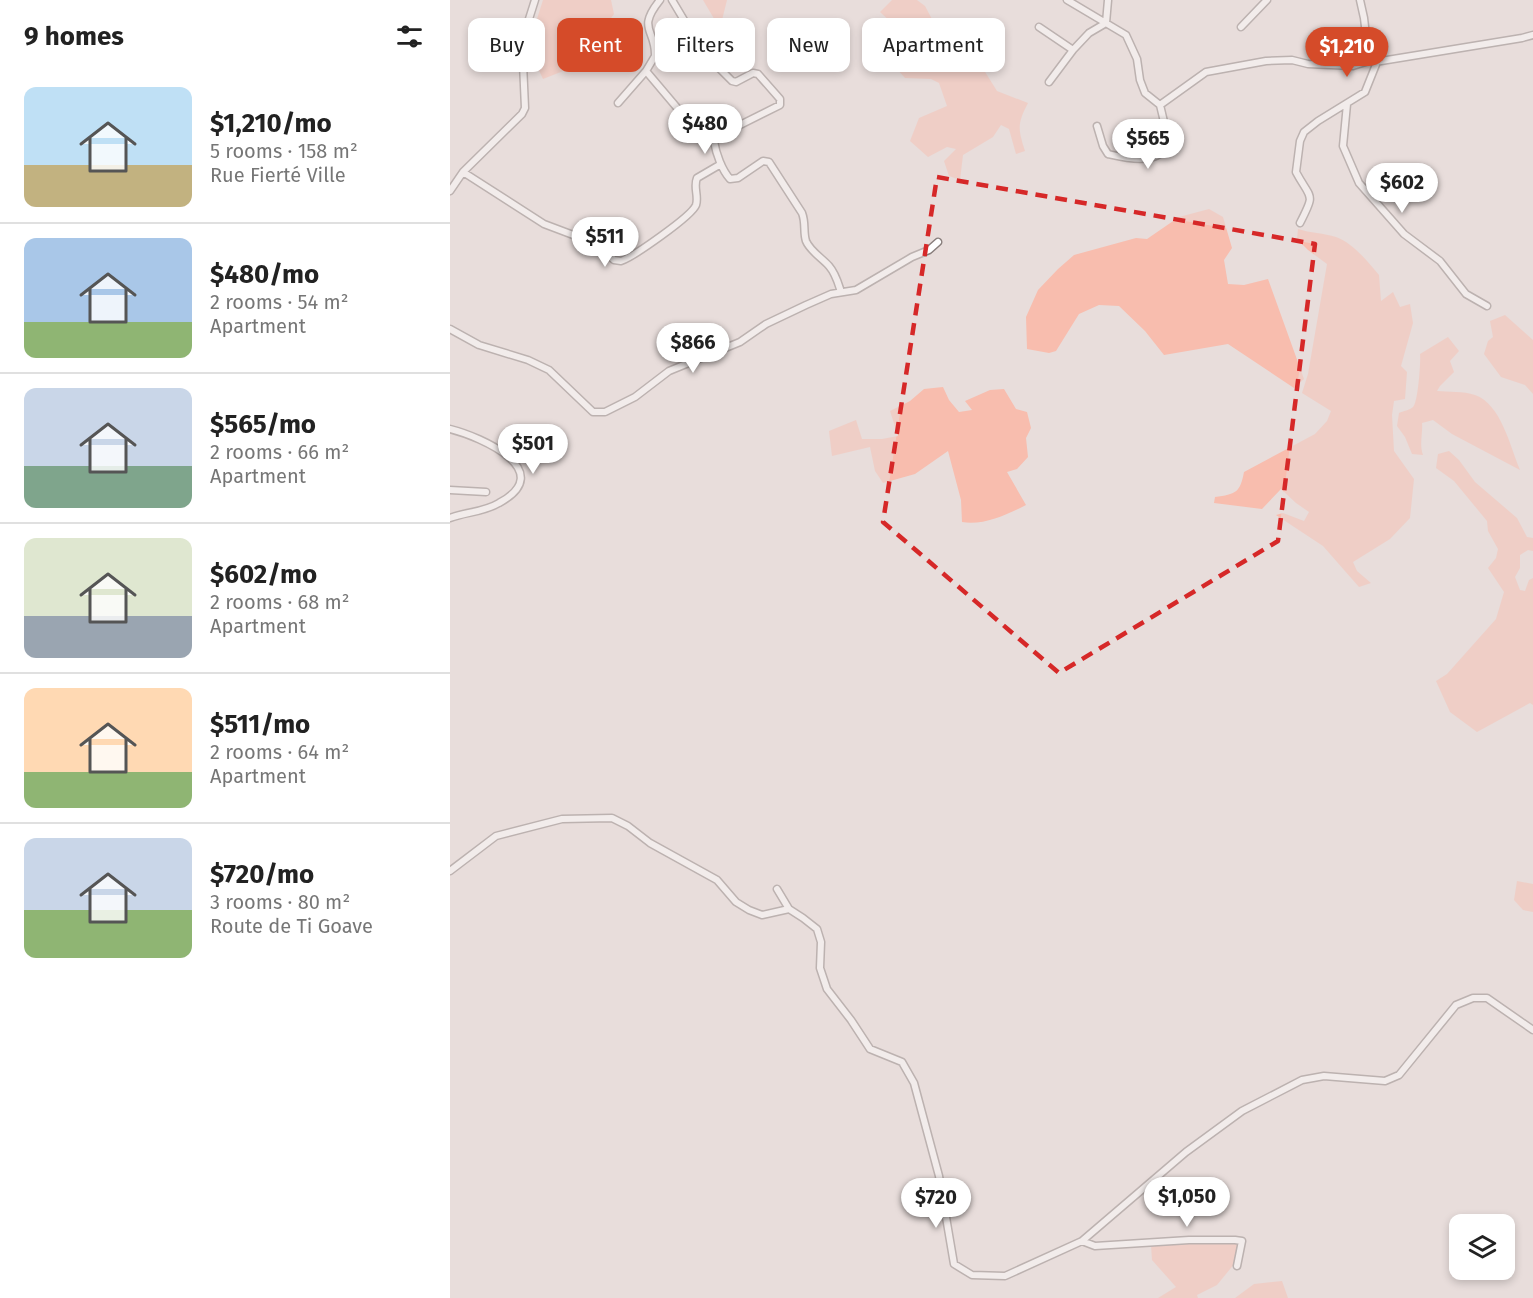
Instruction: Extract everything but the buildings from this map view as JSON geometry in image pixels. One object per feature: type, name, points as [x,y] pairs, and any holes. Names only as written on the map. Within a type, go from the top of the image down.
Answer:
[{"type":"street","points":[[450,191],[463,172],[522,114],[525,108],[522,41],[535,0]]},
{"type":"street","points":[[618,103],[646,71],[655,52],[647,25],[660,0]]},
{"type":"street","points":[[646,71],[700,135],[706,139],[715,138],[780,105],[780,99],[758,74],[753,73],[736,82],[732,81],[704,52],[672,0]]},
{"type":"street","points":[[1067,0],[1126,35],[1137,59],[1140,80],[1145,93],[1160,105],[1167,147],[1163,152],[1144,159],[1108,154],[1097,126]]},
{"type":"street","points":[[1106,23],[1108,0]]},
{"type":"street","points":[[1241,27],[1267,0]]},
{"type":"street","points":[[1360,0],[1369,61]]},
{"type":"street","points":[[1049,82],[1089,33],[1106,23]]},
{"type":"street","points":[[1039,27],[1073,50]]},
{"type":"street","points":[[1160,105],[1206,72],[1237,66],[1266,61],[1292,60],[1308,64],[1353,66],[1369,61],[1377,62],[1522,38],[1533,34]]},
{"type":"street","points":[[1300,223],[1311,201],[1309,191],[1296,172],[1302,136],[1317,120],[1347,105],[1365,92],[1377,62]]},
{"type":"street","points":[[1347,105],[1343,146],[1359,183],[1404,234],[1440,261],[1466,294],[1487,306]]},
{"type":"street","points":[[715,138],[714,146],[728,177],[734,179],[763,161],[769,162],[802,213],[808,245],[835,275],[842,292]]},
{"type":"street","points":[[463,172],[544,224],[597,244],[614,260],[621,261],[678,224],[694,210],[697,203],[695,183],[697,178],[721,164]]},
{"type":"street","points":[[450,329],[453,328],[479,345],[528,360],[549,370],[593,412],[605,412],[635,397],[669,371],[740,342],[766,324],[831,294],[856,290],[912,257],[929,250],[938,242]]},
{"type":"street","points":[[450,429],[480,439],[502,452],[519,469],[522,480],[513,494],[500,503],[450,518]]},
{"type":"street","points":[[450,490],[486,492]]},
{"type":"street","points":[[450,871],[496,836],[562,819],[612,818],[628,826],[650,843],[717,880],[736,902],[749,910],[762,915],[789,909]]},
{"type":"street","points":[[777,889],[789,909],[817,929],[821,942],[820,968],[826,989],[851,1020],[870,1049],[902,1062],[914,1083],[939,1176],[954,1264],[972,1275],[1005,1276],[1082,1241],[1186,1152],[1242,1111],[1302,1080],[1324,1076],[1385,1081],[1399,1075],[1456,1005],[1473,998],[1487,998],[1533,1030]]},
{"type":"street","points":[[1082,1241],[1095,1246],[1189,1240],[1235,1240],[1242,1242],[1237,1266]]},
{"type":"highlighted area","points":[[937,177],[1315,244],[1278,541],[1059,673],[883,522]]},
{"type":"shaded area","points":[[543,0],[611,0],[614,14],[611,18],[557,18],[557,72],[561,72],[543,79],[540,72],[545,72],[545,18],[537,18]]},
{"type":"shaded area","points":[[703,0],[727,0],[722,18],[714,18]]},
{"type":"shaded area","points":[[892,0],[917,0],[925,6],[931,18],[886,18],[880,12]]},
{"type":"shaded area","points":[[900,72],[985,72],[997,91],[1028,103],[1020,127],[1025,151],[1016,154],[1009,129],[1001,125],[993,137],[963,155],[960,180],[949,176],[944,161],[956,149],[947,147],[928,157],[910,141],[919,118],[947,106],[939,83],[931,79],[905,78]]},
{"type":"shaded area","points":[[1209,209],[1223,217],[1232,248],[1224,260],[1228,284],[1244,285],[1268,279],[1304,379],[1294,388],[1228,344],[1164,355],[1145,331],[1119,306],[1099,305],[1079,314],[1056,351],[1049,353],[1027,349],[1026,317],[1038,290],[1074,255],[1136,238],[1147,239],[1179,217]]},
{"type":"shaded area","points":[[1298,229],[1336,237],[1348,244],[1360,253],[1379,275],[1381,301],[1393,292],[1400,307],[1410,304],[1413,323],[1401,366],[1407,372],[1405,399],[1394,401],[1392,415],[1394,451],[1414,479],[1410,518],[1390,539],[1353,562],[1357,571],[1371,583],[1359,587],[1323,546],[1276,515],[1283,513],[1304,521],[1309,512],[1281,489],[1262,509],[1214,503],[1215,497],[1228,495],[1239,488],[1244,472],[1315,434],[1327,421],[1331,411],[1302,393],[1308,374],[1327,264],[1297,239]]},
{"type":"shaded area","points":[[1505,315],[1533,340],[1533,394],[1525,385],[1501,377],[1484,354],[1488,341],[1493,337],[1490,321]]},
{"type":"shaded area","points":[[1448,337],[1459,351],[1450,361],[1454,372],[1437,391],[1475,395],[1492,407],[1504,427],[1520,470],[1452,434],[1433,420],[1422,423],[1423,455],[1412,454],[1405,437],[1397,426],[1399,413],[1412,408],[1415,404],[1420,354]]},
{"type":"shaded area","points":[[943,387],[949,400],[959,412],[972,410],[965,401],[990,390],[1004,389],[1016,409],[1027,412],[1031,428],[1026,438],[1028,457],[1017,469],[1007,472],[1026,505],[987,521],[962,522],[961,500],[948,451],[915,474],[883,483],[875,471],[870,447],[832,456],[829,431],[856,420],[862,439],[898,436],[890,411],[910,401],[924,389]]},
{"type":"shaded area","points":[[1449,451],[1459,460],[1475,482],[1517,518],[1527,537],[1533,538],[1533,551],[1528,550],[1520,555],[1520,568],[1515,577],[1520,590],[1525,591],[1529,580],[1533,578],[1533,705],[1530,703],[1477,732],[1450,712],[1436,681],[1447,674],[1496,619],[1504,592],[1488,568],[1496,558],[1498,549],[1488,531],[1487,521],[1454,481],[1436,468],[1438,454]]},
{"type":"shaded area","points":[[1517,881],[1533,884],[1533,912],[1523,910],[1514,900]]},
{"type":"shaded area","points":[[1238,1242],[1235,1263],[1217,1285],[1197,1295],[1198,1298],[1158,1298],[1176,1287],[1152,1260],[1151,1245]]},
{"type":"shaded area","points":[[1282,1281],[1288,1298],[1235,1298],[1254,1284]]}]
